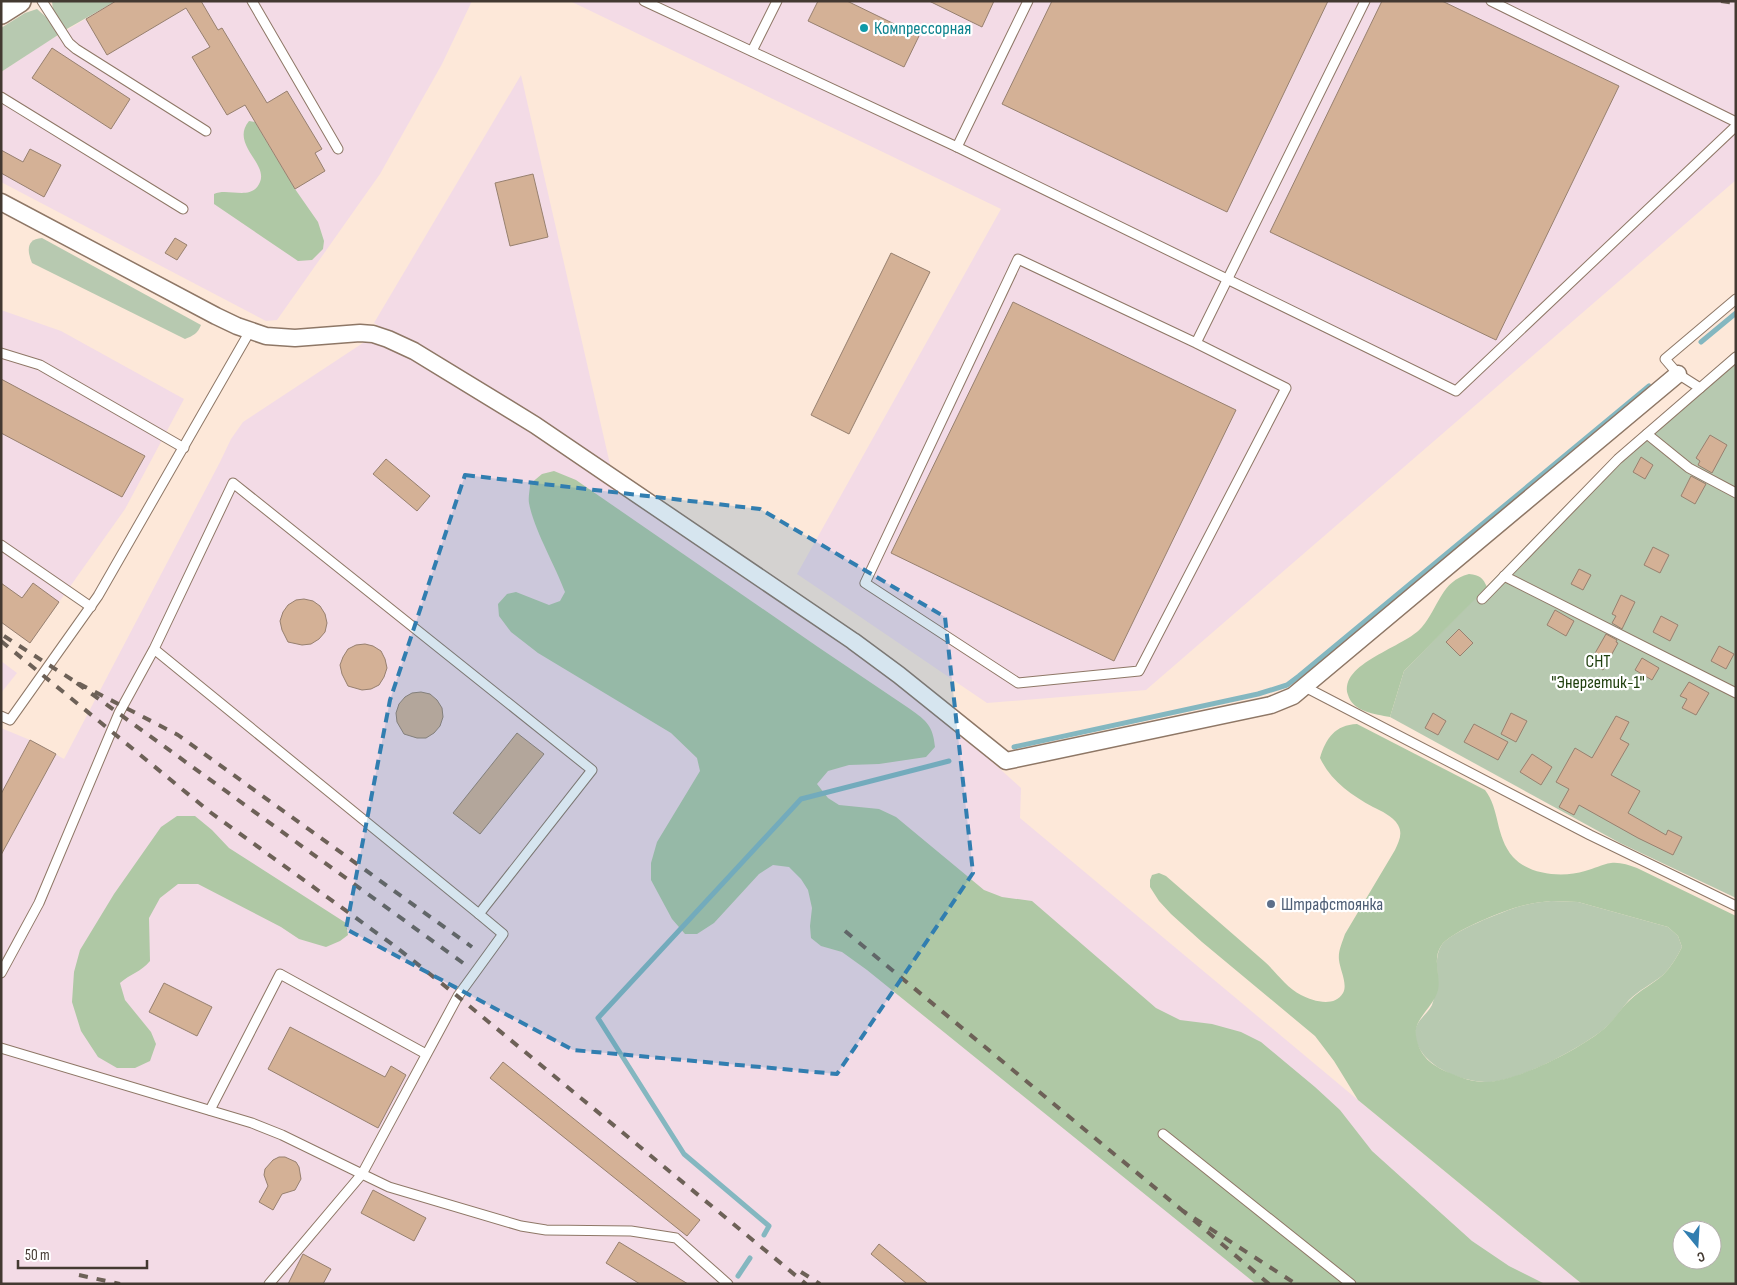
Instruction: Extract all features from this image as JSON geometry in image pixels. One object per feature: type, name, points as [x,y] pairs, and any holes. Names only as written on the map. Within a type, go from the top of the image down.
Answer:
[{"type":"street","points":[[1,13],[20,1]]},
{"type":"street","points":[[1,202],[207,311],[250,331],[281,338],[360,333],[373,334],[414,351],[535,425],[853,641],[899,675],[1006,761],[1271,705],[1293,696],[1678,374]]},
{"type":"lane","points":[[42,1],[69,43],[76,49],[206,131]]},
{"type":"lane","points":[[252,1],[338,149]]},
{"type":"lane","points":[[644,1],[957,147],[1456,390],[1736,126]]},
{"type":"lane","points":[[752,50],[778,1]]},
{"type":"lane","points":[[957,147],[1028,1]]},
{"type":"lane","points":[[1196,343],[1364,1]]},
{"type":"lane","points":[[1491,1],[1736,122]]},
{"type":"lane","points":[[1,97],[183,209]]},
{"type":"lane","points":[[1018,259],[1196,343],[1286,388],[1139,671],[1018,683],[865,583],[1018,259]]},
{"type":"lane","points":[[1700,388],[1678,374],[1665,358],[1736,299]]},
{"type":"lane","points":[[1,716],[10,720],[91,607],[250,331]]},
{"type":"lane","points":[[1,353],[40,364],[184,448]]},
{"type":"lane","points":[[1482,599],[1606,470],[1736,357]]},
{"type":"lane","points":[[1647,434],[1689,468],[1736,493]]},
{"type":"lane","points":[[1,973],[39,903],[119,713],[154,650],[234,483],[592,770],[479,914]]},
{"type":"lane","points":[[1,545],[91,607]]},
{"type":"lane","points":[[1504,576],[1736,693]]},
{"type":"lane","points":[[154,650],[503,934],[458,996],[362,1174],[269,1284]]},
{"type":"lane","points":[[1305,687],[1590,835],[1736,906]]},
{"type":"lane","points":[[210,1110],[280,974],[426,1054]]},
{"type":"lane","points":[[1,1048],[210,1110],[282,1135],[389,1187],[521,1226],[546,1230],[631,1231],[676,1238],[728,1284]]},
{"type":"lane","points":[[1163,1134],[1351,1284]]},
{"type":"highlighted area","points":[[465,475],[760,509],[945,617],[973,873],[837,1074],[573,1050],[346,929],[390,700]]},
{"type":"shaded area","points":[[116,1],[472,1],[442,64],[380,174],[277,320],[266,321],[1,182],[1,72],[45,43]]},
{"type":"shaded area","points":[[570,1],[1736,1],[1736,180],[1146,690],[987,703],[797,574],[1001,209]]},
{"type":"shaded area","points":[[521,75],[612,473],[374,323]]},
{"type":"shaded area","points":[[1,310],[61,331],[184,399],[125,509],[30,643],[1,622]]},
{"type":"shaded area","points":[[372,337],[515,417],[834,637],[937,712],[1021,788],[1020,818],[1582,1284],[1,1284],[1,728],[30,740],[64,759],[231,439],[243,422]]},
{"type":"shaded area","points":[[1,661],[17,673],[1,693]]},
{"type":"green space","points":[[52,1],[116,1],[65,30],[53,11]]},
{"type":"green space","points":[[37,9],[46,17],[58,35],[1,72],[1,28],[25,13]]},
{"type":"green space","points":[[249,121],[255,122],[295,189],[318,222],[324,241],[323,249],[312,260],[298,261],[214,204],[214,194],[220,192],[246,193],[256,188],[260,182],[259,168],[244,138],[244,129]]},
{"type":"green space","points":[[42,238],[201,325],[200,328],[195,334],[185,339],[32,263],[29,254],[30,243]]},
{"type":"green space","name":"СНТ \"Энергетик-1\"","points":[[1736,350],[1736,898],[1620,843],[1390,717],[1404,671],[1609,461]]},
{"type":"green space","points":[[554,471],[576,480],[910,709],[921,717],[931,729],[935,747],[926,757],[879,764],[849,765],[828,771],[817,784],[828,798],[839,805],[879,809],[896,817],[984,890],[1002,897],[1032,901],[1156,1008],[1180,1020],[1212,1024],[1241,1032],[1261,1042],[1340,1110],[1372,1151],[1472,1241],[1509,1266],[1545,1284],[1256,1284],[867,970],[842,952],[821,946],[811,938],[812,908],[808,890],[801,879],[789,867],[773,865],[759,874],[714,923],[697,934],[685,934],[672,919],[651,880],[651,863],[657,842],[700,771],[697,758],[671,733],[538,653],[511,632],[499,616],[498,604],[507,594],[516,592],[549,605],[560,601],[565,592],[535,524],[529,501],[530,484],[542,474]]},
{"type":"green space","points":[[1469,574],[1481,577],[1487,587],[1404,671],[1390,717],[1365,711],[1355,705],[1348,695],[1348,684],[1353,674],[1375,656],[1414,634],[1428,619],[1441,596],[1452,582]]},
{"type":"green space","points":[[1357,724],[1485,790],[1490,797],[1507,849],[1513,857],[1528,868],[1547,873],[1567,874],[1608,864],[1624,864],[1637,868],[1736,916],[1736,1284],[1582,1284],[1358,1100],[1334,1061],[1315,1036],[1202,942],[1159,901],[1150,887],[1150,880],[1152,875],[1159,873],[1166,876],[1240,940],[1296,992],[1323,1002],[1339,998],[1344,989],[1339,957],[1340,947],[1345,934],[1395,850],[1400,834],[1398,825],[1393,819],[1342,787],[1330,774],[1320,758],[1325,744],[1332,734],[1343,727]],"holes":[[[1551,901],[1578,902],[1668,927],[1678,936],[1682,947],[1669,969],[1634,996],[1605,1028],[1581,1045],[1531,1070],[1499,1080],[1476,1081],[1443,1070],[1427,1059],[1420,1049],[1416,1030],[1421,1018],[1436,996],[1439,984],[1438,951],[1446,940],[1466,928],[1513,908]]]},
{"type":"green space","points":[[177,816],[195,816],[229,848],[346,923],[348,935],[326,947],[299,939],[281,927],[198,884],[178,884],[160,898],[149,918],[150,961],[143,968],[120,983],[125,1000],[151,1032],[156,1044],[150,1061],[135,1068],[117,1068],[98,1057],[81,1031],[72,1002],[74,972],[80,950],[114,894],[161,827]]},
{"type":"green space","points":[[1551,901],[1578,902],[1668,927],[1678,936],[1682,947],[1669,969],[1633,996],[1604,1029],[1564,1055],[1529,1071],[1497,1081],[1468,1080],[1436,1066],[1428,1059],[1418,1045],[1415,1029],[1433,1003],[1437,982],[1437,956],[1441,946],[1454,935],[1490,917],[1525,905]]},
{"type":"building","points":[[116,1],[201,1],[218,30],[222,28],[267,103],[287,91],[322,149],[315,153],[325,171],[295,189],[245,105],[227,115],[192,57],[210,47],[186,8],[107,55],[86,19]]},
{"type":"building","name":"Компрессорная","points":[[818,1],[847,1],[919,36],[904,67],[808,21]]},
{"type":"building","points":[[929,1],[994,1],[982,27]]},
{"type":"building","points":[[1052,1],[1328,1],[1227,212],[1002,104]]},
{"type":"building","points":[[1382,1],[1442,1],[1619,86],[1496,340],[1270,232]]},
{"type":"building","points":[[52,48],[130,99],[111,129],[32,78]]},
{"type":"building","points":[[30,149],[61,165],[44,197],[1,173],[1,150],[23,162]]},
{"type":"building","points":[[533,174],[548,237],[510,246],[495,183]]},
{"type":"building","points":[[175,238],[187,245],[177,260],[165,253]]},
{"type":"building","points":[[891,253],[930,272],[849,434],[811,415]]},
{"type":"building","points":[[1013,302],[1236,410],[1114,661],[891,553]]},
{"type":"building","points":[[1,379],[145,456],[122,497],[1,433]]},
{"type":"building","points":[[1710,435],[1727,445],[1712,473],[1698,465],[1700,461],[1696,458]]},
{"type":"building","points":[[1641,457],[1653,465],[1645,479],[1633,472]]},
{"type":"building","points":[[386,459],[430,496],[417,511],[373,474]]},
{"type":"building","points":[[1691,476],[1706,484],[1695,504],[1681,496]]},
{"type":"building","points":[[1653,547],[1669,555],[1660,573],[1644,565]]},
{"type":"building","points":[[1579,569],[1591,575],[1583,590],[1571,584]]},
{"type":"building","points":[[1,583],[22,598],[33,583],[59,602],[30,643],[1,622]]},
{"type":"building","points":[[1621,595],[1635,602],[1622,629],[1612,623],[1616,616],[1612,614]]},
{"type":"building","points":[[296,600],[313,601],[320,606],[325,614],[327,623],[325,632],[319,639],[311,644],[302,645],[288,642],[280,621],[288,605]]},
{"type":"building","points":[[1555,610],[1574,621],[1566,636],[1547,625]]},
{"type":"building","points":[[1661,616],[1678,625],[1670,641],[1653,632]]},
{"type":"building","points":[[1459,629],[1473,643],[1460,656],[1446,642]]},
{"type":"building","points":[[1606,634],[1617,640],[1616,642],[1618,643],[1603,670],[1590,662]]},
{"type":"building","points":[[365,644],[381,651],[387,668],[379,685],[371,689],[362,690],[348,686],[340,665],[348,649],[356,645]]},
{"type":"building","points":[[1719,646],[1734,654],[1726,669],[1711,661]]},
{"type":"building","points":[[1642,658],[1659,668],[1652,680],[1635,670]]},
{"type":"building","points":[[1689,682],[1709,693],[1696,715],[1682,708],[1687,699],[1680,696]]},
{"type":"building","points":[[412,693],[430,694],[437,700],[442,708],[443,717],[440,726],[426,738],[417,738],[404,734],[397,722],[396,713],[399,704],[405,697]]},
{"type":"building","points":[[1433,713],[1446,721],[1438,735],[1425,728]]},
{"type":"building","points":[[1511,713],[1527,721],[1516,742],[1501,734]]},
{"type":"building","points":[[1616,716],[1629,722],[1620,739],[1629,744],[1611,775],[1640,791],[1628,813],[1666,835],[1668,830],[1682,837],[1673,855],[1579,805],[1574,815],[1559,807],[1569,789],[1556,782],[1575,748],[1592,758]]},
{"type":"building","points":[[1474,724],[1508,742],[1498,760],[1464,742]]},
{"type":"building","points":[[517,733],[544,754],[480,834],[453,813]]},
{"type":"building","points":[[30,740],[56,754],[1,855],[1,794]]},
{"type":"building","points":[[1532,754],[1552,767],[1541,785],[1520,772]]},
{"type":"building","points":[[164,983],[212,1007],[197,1036],[149,1012]]},
{"type":"building","points":[[290,1027],[385,1077],[391,1066],[406,1075],[378,1128],[268,1069]]},
{"type":"building","points":[[503,1062],[700,1220],[687,1236],[490,1078]]},
{"type":"building","points":[[285,1157],[296,1162],[301,1179],[295,1190],[282,1194],[273,1210],[259,1202],[268,1186],[264,1175],[265,1169],[273,1160]]},
{"type":"building","points":[[373,1190],[426,1218],[414,1241],[361,1213]]},
{"type":"building","points":[[619,1242],[688,1284],[640,1284],[606,1263]]},
{"type":"building","points":[[879,1244],[928,1284],[907,1284],[871,1254]]},
{"type":"building","points":[[303,1254],[331,1269],[323,1284],[288,1284]]},
{"type":"waterway","points":[[1701,342],[1736,313]]},
{"type":"waterway","points":[[1014,747],[1258,694],[1287,685],[1649,386]]},
{"type":"waterway","points":[[764,1235],[769,1226],[684,1154],[598,1018],[801,799],[949,761]]},
{"type":"waterway","points":[[738,1276],[750,1258]]},
{"type":"railway","points":[[1721,1],[1736,3]]},
{"type":"railway","points":[[4,636],[74,681]]},
{"type":"railway","points":[[1,641],[210,812],[396,947],[450,990],[806,1284]]},
{"type":"railway","points":[[463,963],[74,681],[178,735],[472,947]]},
{"type":"railway","points":[[845,931],[1183,1211]]},
{"type":"railway","points":[[1269,1284],[1183,1211],[1296,1284]]},
{"type":"railway","points":[[801,1272],[820,1284]]},
{"type":"railway","points":[[79,1275],[120,1284]]},
{"type":"place","name":"Компрессорная","points":[[864,28]]},
{"type":"place","name":"Штрафстоянка","points":[[1271,904]]}]
